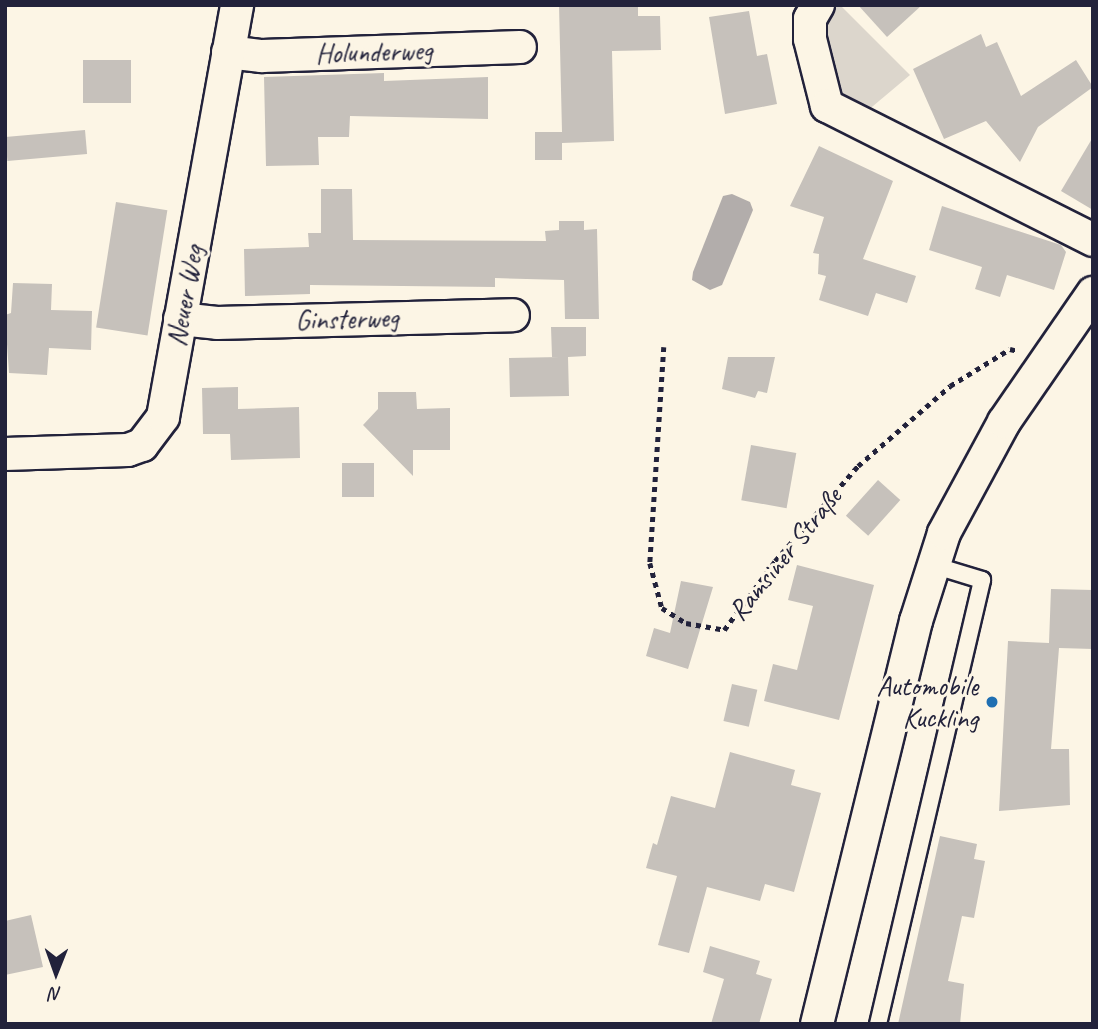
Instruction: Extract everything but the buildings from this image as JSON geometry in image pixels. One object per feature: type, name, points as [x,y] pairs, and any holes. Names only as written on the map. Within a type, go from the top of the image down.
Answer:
[{"type":"street","name":"Neuer Weg","points":[[5,454],[111,452],[142,444],[163,417],[237,5]]},
{"type":"street","points":[[818,5],[810,31],[817,81],[827,106],[854,122],[1093,240]]},
{"type":"street","name":"Holunderweg","points":[[228,52],[262,56],[520,47]]},
{"type":"street","points":[[817,1024],[933,565],[983,455],[1093,293]]},
{"type":"street","name":"Ginsterweg","points":[[180,319],[513,315]]},
{"type":"lane","points":[[878,1024],[982,580],[933,565]]},
{"type":"path","name":"Ramsiner Straße","points":[[664,347],[650,564],[662,608],[686,623],[724,630],[823,502],[950,386],[1010,349],[1046,359]]},
{"type":"shaded area","points":[[818,5],[840,5],[910,75],[854,122],[827,106]]},
{"type":"shaded area","points":[[732,194],[750,202],[753,210],[722,285],[710,290],[692,280],[693,272],[723,196]]},
{"type":"place","name":"Automobile Kuckling","points":[[992,702]]}]
